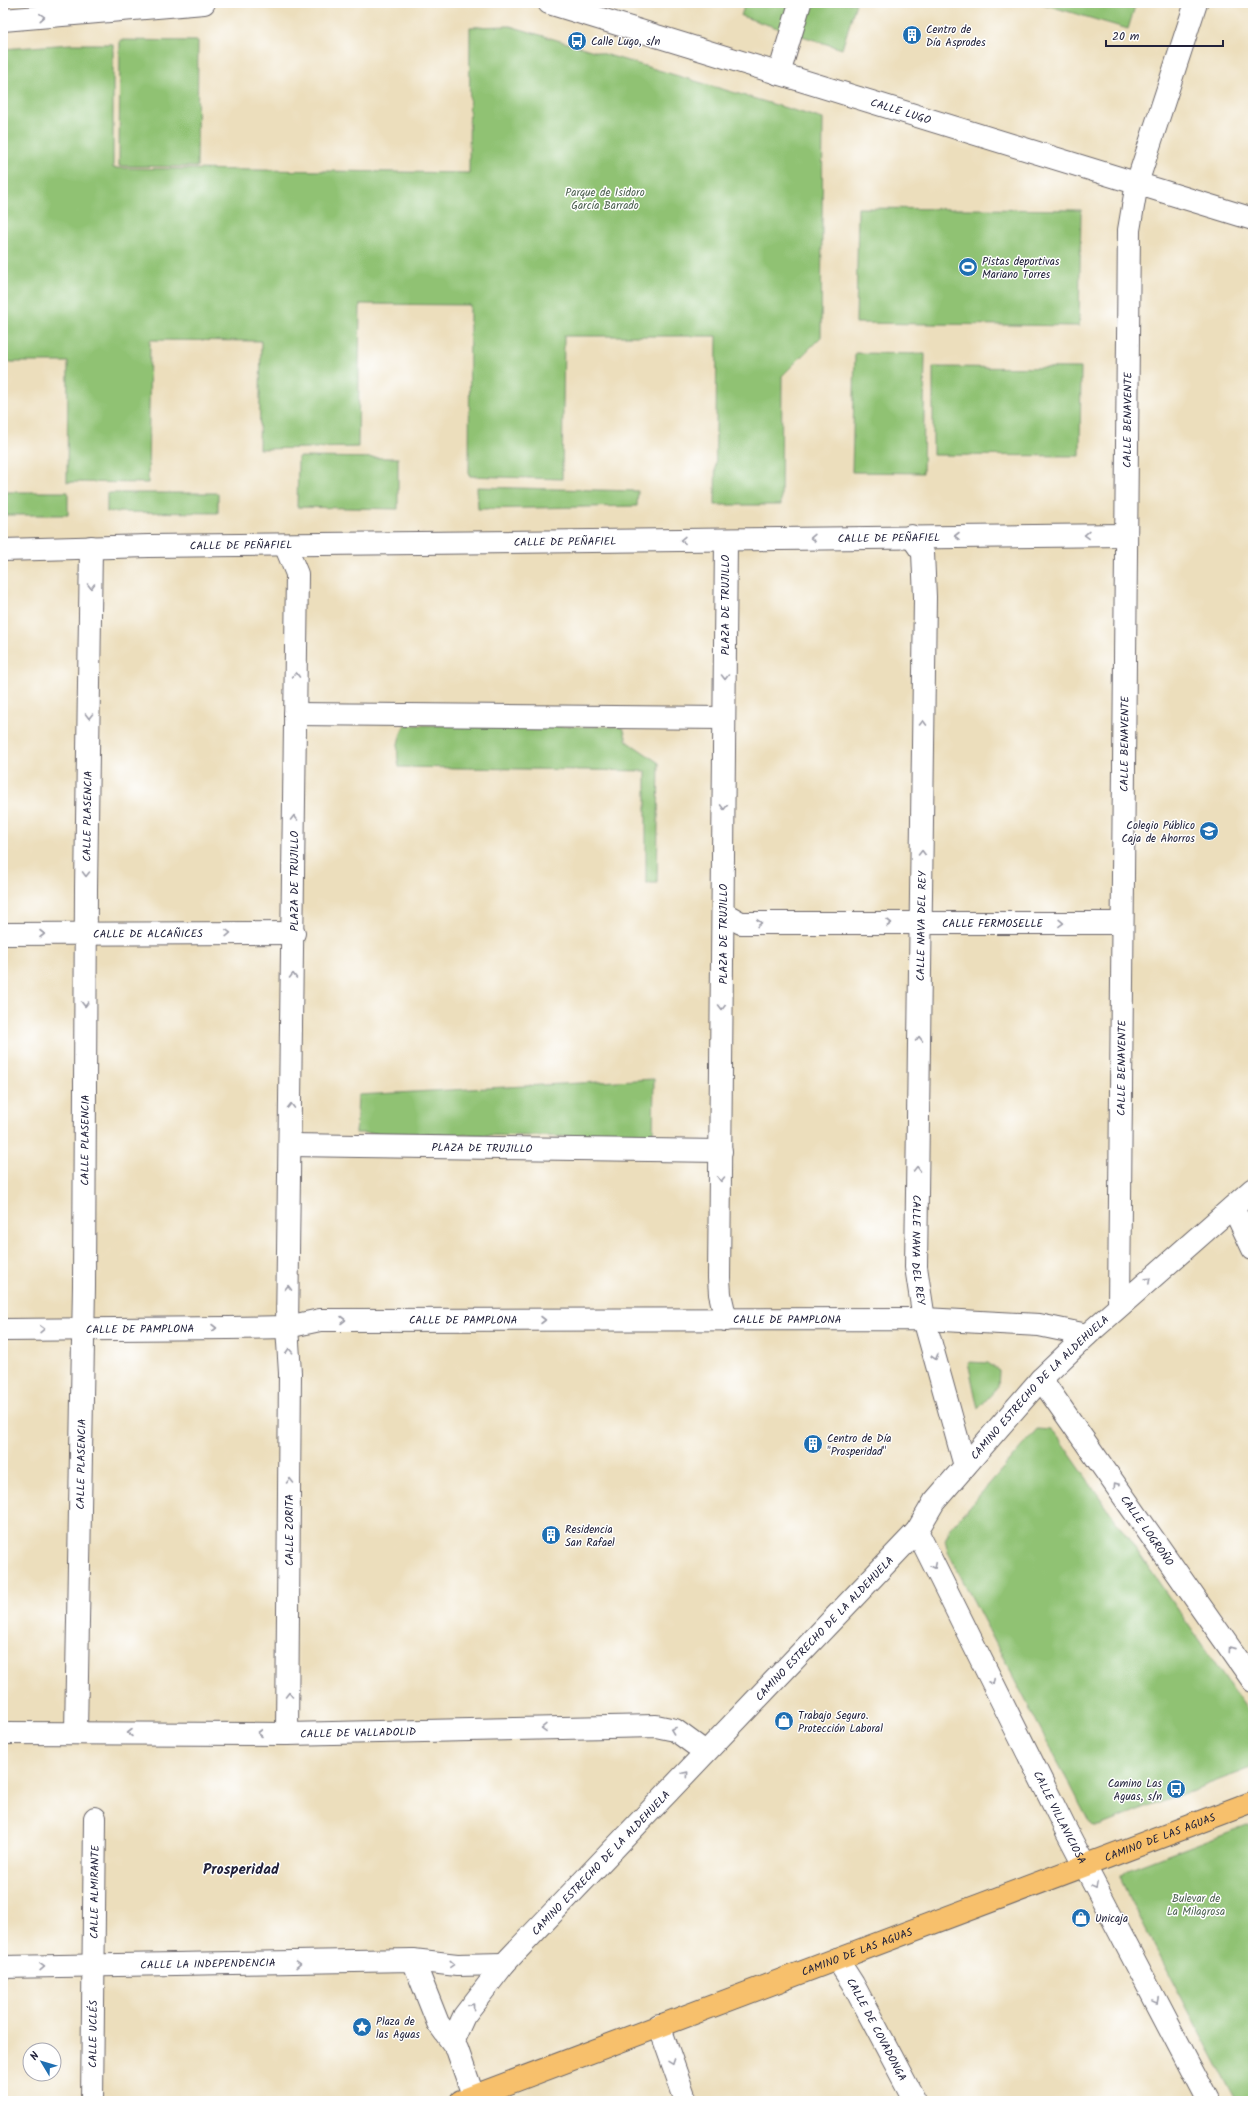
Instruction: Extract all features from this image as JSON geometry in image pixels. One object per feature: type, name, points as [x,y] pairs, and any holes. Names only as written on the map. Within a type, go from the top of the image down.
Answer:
[{"type":"main road","name":"CAMINO DE LAS AGUAS","points":[[470,2099],[658,2025],[1253,1802]]},
{"type":"street","points":[[3,20],[93,8],[204,3]]},
{"type":"street","name":"CALLE LUGO","points":[[549,3],[1253,219]]},
{"type":"street","points":[[779,74],[800,3]]},
{"type":"street","name":"CALLE BENAVENTE","points":[[1119,1306],[1129,230],[1136,183],[1196,3]]},
{"type":"street","name":"CALLE DE PEÑAFIEL","points":[[3,550],[911,536],[1126,535]]},
{"type":"street","name":"CALLE NAVA DEL REY","points":[[911,536],[923,553],[925,584],[916,1267],[924,1319]]},
{"type":"street","name":"PLAZA DE TRUJILLO","points":[[726,540],[719,1278],[720,1294],[726,1320]]},
{"type":"street","name":"PLAZA DE TRUJILLO","points":[[286,545],[297,574],[294,933],[288,1327]]},
{"type":"street","name":"CALLE PLASENCIA","points":[[76,1732],[83,1329],[91,548]]},
{"type":"street","points":[[295,714],[724,718]]},
{"type":"street","name":"CALLE FERMOSELLE","points":[[723,913],[741,923],[1122,924]]},
{"type":"street","name":"CALLE DE ALCAÑICES","points":[[3,934],[86,935],[294,933]]},
{"type":"street","name":"PLAZA DE TRUJILLO","points":[[290,1145],[721,1151]]},
{"type":"street","name":"CAMINO ESTRECHO DE LA ALDEHUELA","points":[[453,2040],[464,2016],[504,1964],[665,1797],[705,1752],[917,1531],[934,1502],[1041,1380],[1119,1306],[1253,1189]]},
{"type":"street","points":[[1233,1208],[1253,1249]]},
{"type":"street","points":[[924,1319],[965,1466]]},
{"type":"street","name":"CALLE DE PAMPLONA","points":[[3,1330],[288,1327],[320,1320],[924,1319],[1039,1325],[1087,1335]]},
{"type":"street","name":"CALLE ZORITA","points":[[287,1734],[290,1381],[288,1327]]},
{"type":"street","name":"CALLE LOGROÑO","points":[[1041,1380],[1253,1680]]},
{"type":"street","name":"CALLE VILLAVICIOSA","points":[[917,1531],[1084,1866],[1208,2101]]},
{"type":"street","name":"CALLE DE VALLADOLID","points":[[3,1733],[76,1732],[287,1734],[656,1726],[675,1730],[705,1752]]},
{"type":"street","name":"CALLE ALMIRANTE","points":[[93,1966],[95,1818]]},
{"type":"street","name":"CALLE DE COVADONGA","points":[[837,1959],[853,1984],[915,2101]]},
{"type":"street","points":[[413,1960],[438,2023],[453,2040],[470,2099]]},
{"type":"street","name":"CALLE LA INDEPENDENCIA","points":[[3,1967],[413,1960],[457,1964],[504,1964]]},
{"type":"street","name":"CALLE UCLÉS","points":[[92,2101],[93,1966]]},
{"type":"street","points":[[658,2025],[686,2101]]},
{"type":"green space","points":[[745,3],[856,3],[842,49],[741,16]]},
{"type":"green space","points":[[1039,3],[1136,3],[1128,29]]},
{"type":"green space","name":"Parque de Isidoro García Barrado","points":[[510,26],[823,119],[821,337],[782,376],[781,505],[715,505],[717,336],[564,336],[562,479],[469,476],[470,305],[360,304],[358,447],[259,449],[261,341],[150,340],[148,483],[67,482],[68,362],[3,362],[3,49],[71,44],[113,44],[113,168],[469,173],[470,27]]},
{"type":"green space","points":[[120,40],[198,41],[197,167],[119,166]]},
{"type":"green space","name":"Pistas deportivas Mariano Torres","points":[[858,208],[1081,210],[1079,326],[856,323]]},
{"type":"green space","points":[[855,353],[925,354],[923,473],[852,472]]},
{"type":"green space","points":[[933,367],[1081,368],[1080,456],[933,455]]},
{"type":"green space","points":[[298,457],[398,458],[398,509],[297,507]]},
{"type":"green space","points":[[477,487],[638,491],[637,506],[478,509]]},
{"type":"green space","points":[[3,492],[68,492],[68,515],[3,515]]},
{"type":"green space","points":[[107,493],[218,493],[218,513],[107,512]]},
{"type":"green space","points":[[405,725],[623,727],[627,741],[659,763],[657,883],[646,883],[646,771],[399,767],[398,745]]},
{"type":"green space","points":[[654,1079],[653,1138],[356,1133],[358,1095]]},
{"type":"green space","points":[[968,1362],[988,1363],[999,1371],[998,1387],[978,1409]]},
{"type":"green space","points":[[1037,1429],[1050,1430],[1060,1440],[1253,1718],[1253,1767],[1099,1826],[1093,1826],[1088,1820],[948,1552],[945,1541],[950,1529]]},
{"type":"green space","name":"Bulevar de La Milagrosa","points":[[1247,1825],[1253,1826],[1253,2101],[1236,2101],[1129,1898],[1122,1883],[1121,1876],[1128,1870]]},
{"type":"place","name":"Centro de Día Asprodes","points":[[912,35]]},
{"type":"place","name":"Calle Lugo, s/n","points":[[577,41]]},
{"type":"place","name":"Pistas deportivas Mariano Torres","points":[[968,267]]},
{"type":"place","name":"Colegio Público Caja de Ahorros","points":[[1209,831]]},
{"type":"place","name":"Centro de Día \"Prosperidad\"","points":[[813,1444]]},
{"type":"place","name":"Residencia San Rafael","points":[[551,1535]]},
{"type":"place","name":"Trabajo Seguro. Protección Laboral","points":[[784,1721]]},
{"type":"place","name":"Camino Las Aguas, s/n","points":[[1176,1789]]},
{"type":"place","name":"Unicaja","points":[[1081,1918]]},
{"type":"place","name":"Plaza de las Aguas","points":[[362,2027]]},
{"type":"district","name":"Prosperidad","points":[[241,1869]]}]
